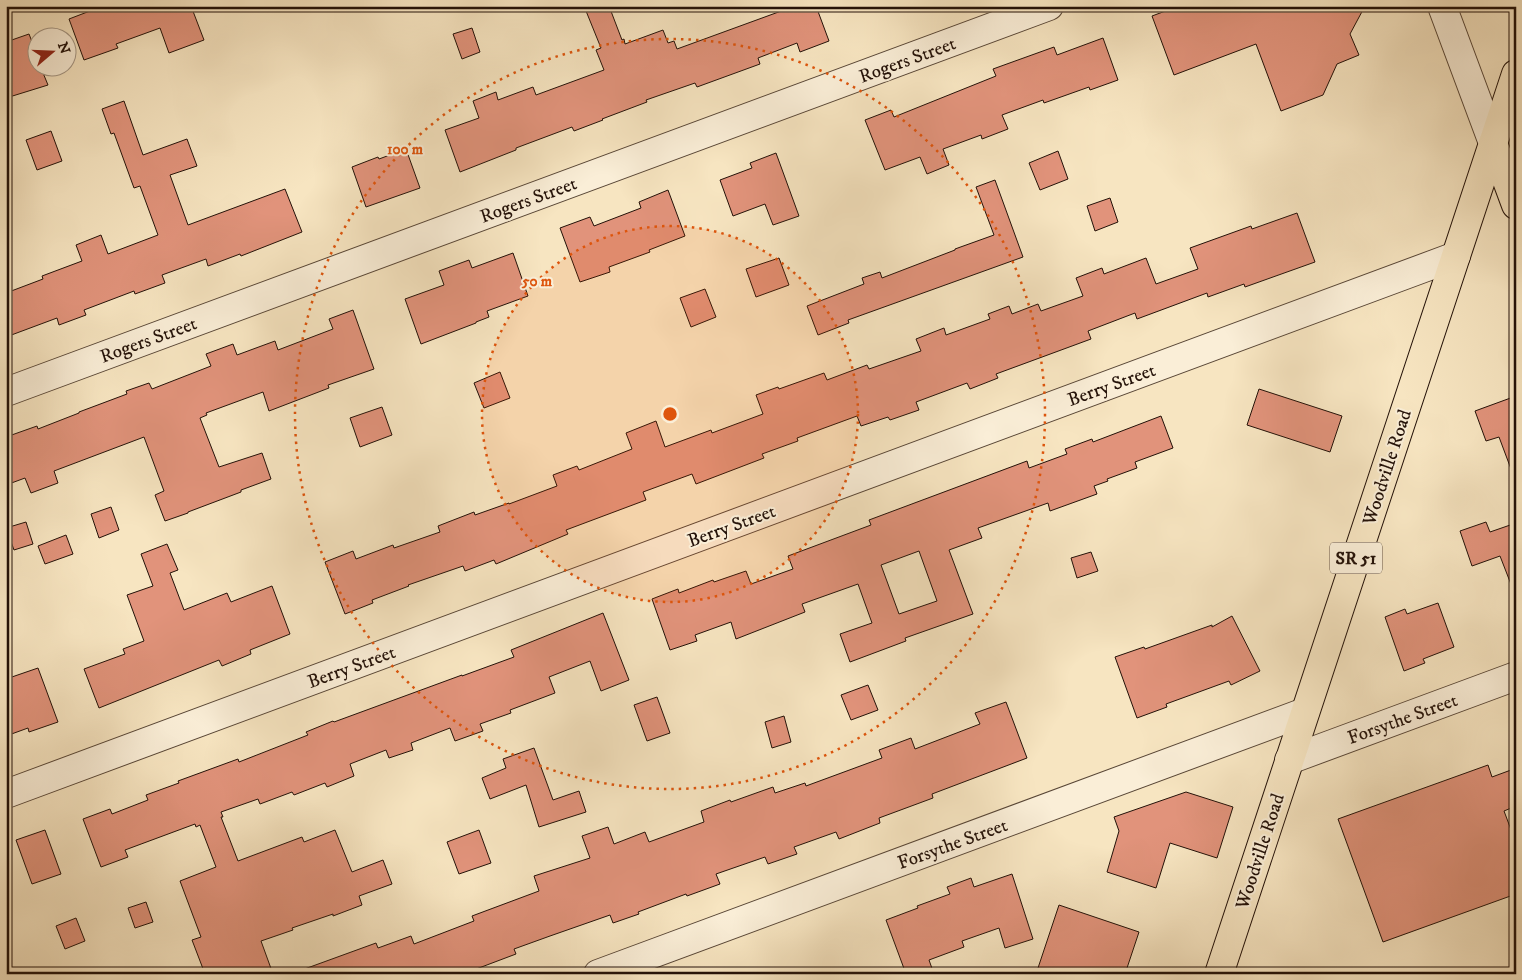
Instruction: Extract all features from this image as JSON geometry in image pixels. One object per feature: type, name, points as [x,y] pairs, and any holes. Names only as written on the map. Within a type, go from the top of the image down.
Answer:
[{"type":"main road","name":"Woodville Road","points":[[1219,974],[1516,74]]},
{"type":"main road","points":[[1493,143],[1516,205]]},
{"type":"street","name":"Rogers Street","points":[[6,392],[1049,6]]},
{"type":"street","points":[[1442,6],[1493,143]]},
{"type":"street","name":"Berry Street","points":[[6,794],[1456,256]]},
{"type":"street","name":"Forsythe Street","points":[[1289,760],[1516,676]]},
{"type":"street","name":"Forsythe Street","points":[[598,974],[1305,712]]},
{"type":"building","points":[[103,6],[191,6],[204,40],[169,53],[160,28],[116,44],[118,48],[84,60],[78,44],[78,28],[72,28],[69,19]]},
{"type":"building","points":[[584,6],[609,6],[625,44],[663,30],[668,43],[674,41],[677,49],[795,6],[816,6],[829,41],[800,52],[797,43],[758,58],[760,64],[697,87],[695,83],[646,100],[647,102],[603,120],[574,131],[572,127],[460,172],[445,130],[479,118],[473,101],[496,92],[498,100],[533,87],[536,95],[604,70],[596,50],[601,48]]},
{"type":"building","points":[[1179,6],[1365,6],[1350,34],[1359,55],[1337,64],[1323,95],[1281,111],[1256,44],[1174,75],[1152,16]]},
{"type":"building","points":[[472,28],[480,52],[462,59],[453,34]]},
{"type":"building","points":[[28,34],[28,78],[45,78],[48,85],[6,98],[6,42]]},
{"type":"building","points":[[1103,38],[1118,80],[1090,90],[1089,87],[1044,103],[1043,100],[1002,115],[1008,129],[982,139],[981,135],[943,149],[949,165],[927,174],[920,157],[885,170],[865,120],[891,110],[894,117],[996,76],[993,69],[1054,47],[1057,55]]},
{"type":"building","points":[[124,101],[143,155],[187,139],[197,166],[170,175],[188,225],[285,189],[302,232],[241,256],[240,254],[208,266],[206,259],[162,275],[165,283],[135,294],[134,291],[84,310],[86,315],[59,325],[57,318],[6,337],[6,293],[43,279],[42,276],[82,261],[76,245],[101,235],[108,254],[158,235],[140,186],[134,188],[114,133],[111,134],[102,109]]},
{"type":"building","points":[[51,131],[62,161],[37,170],[26,140]]},
{"type":"building","points":[[406,149],[420,188],[366,207],[352,167]]},
{"type":"building","points":[[1058,151],[1068,179],[1040,190],[1029,163]]},
{"type":"building","points":[[776,153],[799,216],[773,225],[765,204],[733,216],[720,180],[752,168],[750,163]]},
{"type":"building","points":[[995,180],[1023,257],[848,320],[849,323],[818,335],[807,306],[864,284],[862,278],[880,272],[882,278],[994,235],[976,187]]},
{"type":"building","points":[[668,190],[685,236],[649,250],[650,252],[609,267],[610,272],[580,282],[560,228],[590,217],[594,226],[641,208],[639,202]]},
{"type":"building","points":[[1110,198],[1118,222],[1095,231],[1087,206]]},
{"type":"building","points":[[1297,213],[1315,262],[1245,287],[1244,284],[1208,297],[1207,293],[1137,319],[1135,313],[1088,331],[1091,339],[996,374],[998,378],[970,389],[967,383],[916,402],[919,410],[890,420],[888,417],[861,426],[857,416],[797,438],[798,441],[762,454],[764,458],[696,484],[692,474],[643,492],[646,500],[566,530],[568,534],[496,564],[494,560],[465,571],[463,566],[408,585],[372,600],[373,603],[345,614],[325,562],[353,551],[356,559],[393,545],[394,548],[440,532],[438,526],[474,512],[475,515],[557,486],[553,475],[577,466],[579,470],[632,449],[626,433],[656,421],[665,447],[711,430],[712,433],[763,414],[756,395],[824,373],[827,380],[867,365],[869,369],[921,351],[916,339],[944,328],[946,335],[990,319],[988,314],[1009,306],[1012,314],[1038,304],[1041,311],[1083,296],[1076,278],[1102,268],[1104,274],[1146,258],[1156,284],[1198,269],[1190,248],[1251,226],[1252,229]]},
{"type":"building","points":[[513,253],[528,296],[487,311],[489,317],[476,323],[421,344],[405,299],[444,285],[439,271],[469,260],[472,268]]},
{"type":"building","points":[[779,258],[789,285],[756,297],[746,269]]},
{"type":"building","points":[[705,289],[716,317],[691,327],[680,298]]},
{"type":"building","points":[[353,310],[374,369],[328,385],[329,388],[269,411],[263,392],[206,413],[207,415],[200,418],[219,467],[262,453],[271,479],[165,521],[155,495],[164,491],[144,437],[54,471],[58,483],[31,493],[25,478],[6,485],[6,437],[37,426],[38,429],[127,394],[126,391],[149,383],[152,389],[211,366],[206,354],[233,344],[237,355],[275,341],[278,350],[333,329],[329,319]]},
{"type":"building","points":[[500,372],[510,398],[484,408],[474,383]]},
{"type":"building","points":[[1259,389],[1342,416],[1330,452],[1247,425]]},
{"type":"building","points":[[1516,396],[1516,477],[1514,477],[1499,437],[1486,441],[1475,411]]},
{"type":"building","points":[[382,407],[392,435],[360,447],[350,418]]},
{"type":"building","points":[[1161,416],[1173,448],[1135,462],[1137,468],[1094,486],[1097,494],[1050,511],[1048,503],[978,528],[982,538],[949,550],[973,614],[905,638],[906,641],[850,662],[840,634],[872,623],[858,584],[802,604],[805,612],[736,639],[731,622],[695,635],[697,641],[670,650],[652,599],[678,589],[679,593],[713,580],[714,582],[746,571],[751,584],[793,569],[788,556],[871,525],[869,520],[1027,461],[1029,468],[1067,454],[1065,449],[1092,439],[1093,442]],"holes":[[[919,551],[937,601],[899,614],[881,565]]]},
{"type":"building","points":[[111,507],[119,530],[99,538],[91,514]]},
{"type":"building","points":[[26,522],[33,544],[14,550],[6,528]]},
{"type":"building","points":[[1486,522],[1490,532],[1516,523],[1516,592],[1514,592],[1500,556],[1472,566],[1460,531]]},
{"type":"building","points":[[66,535],[73,554],[45,564],[38,546]]},
{"type":"building","points":[[167,544],[178,570],[170,573],[184,610],[227,593],[231,602],[272,586],[290,634],[250,650],[251,654],[222,666],[219,660],[99,708],[84,669],[125,654],[123,649],[144,641],[127,595],[153,586],[141,554]]},
{"type":"building","points":[[1091,552],[1098,571],[1077,578],[1071,558]]},
{"type":"building","points":[[1438,603],[1454,647],[1423,659],[1425,663],[1404,671],[1385,617],[1405,609],[1407,614]]},
{"type":"building","points":[[603,613],[629,680],[601,691],[590,661],[549,677],[555,693],[510,710],[511,713],[480,724],[483,731],[455,741],[450,728],[411,743],[413,750],[389,758],[386,750],[350,764],[354,776],[327,787],[325,783],[294,795],[292,792],[260,804],[258,799],[221,812],[223,817],[221,817],[238,861],[302,837],[304,842],[335,830],[352,872],[383,860],[392,884],[359,896],[362,905],[292,928],[293,930],[261,941],[273,974],[205,974],[192,940],[201,937],[180,881],[216,867],[200,825],[196,827],[195,824],[125,850],[128,857],[101,867],[83,819],[110,809],[112,814],[148,800],[146,795],[179,783],[178,781],[238,759],[239,762],[308,735],[306,732],[333,721],[514,657],[511,650]]},
{"type":"building","points":[[1232,616],[1260,671],[1231,685],[1229,681],[1166,704],[1167,707],[1137,718],[1115,657],[1144,647],[1145,649],[1212,625],[1212,627]]},
{"type":"building","points":[[38,668],[58,722],[29,732],[28,728],[6,736],[6,679]]},
{"type":"building","points":[[868,685],[878,710],[851,720],[841,695]]},
{"type":"building","points":[[657,697],[670,733],[647,741],[634,705]]},
{"type":"building","points":[[1006,702],[1027,758],[932,794],[933,798],[879,818],[880,823],[839,839],[836,832],[794,847],[797,854],[768,864],[765,857],[716,874],[720,884],[687,896],[686,894],[613,923],[610,915],[550,936],[514,949],[516,954],[463,974],[300,974],[299,971],[376,943],[378,948],[411,936],[414,944],[474,921],[472,916],[539,891],[534,876],[590,858],[582,836],[608,827],[614,844],[645,832],[649,842],[704,822],[701,811],[730,800],[731,802],[773,787],[775,793],[805,783],[806,786],[882,758],[879,750],[911,738],[915,749],[980,724],[975,713]]},
{"type":"building","points":[[784,716],[791,742],[772,748],[765,722]]},
{"type":"building","points":[[534,748],[553,800],[579,791],[586,812],[539,827],[526,785],[490,799],[482,778],[506,768],[503,759]]},
{"type":"building","points":[[1488,765],[1492,777],[1511,770],[1516,784],[1516,806],[1504,811],[1516,843],[1516,894],[1383,942],[1338,819]]},
{"type":"building","points":[[1186,792],[1233,807],[1217,858],[1170,843],[1156,888],[1107,872],[1119,831],[1114,817]]},
{"type":"building","points":[[45,830],[61,874],[32,884],[16,840]]},
{"type":"building","points":[[479,830],[491,863],[459,874],[447,842]]},
{"type":"building","points":[[1012,874],[1033,939],[1005,948],[999,928],[962,941],[964,947],[929,960],[934,974],[906,974],[886,920],[950,894],[947,887],[971,878],[974,887]]},
{"type":"building","points":[[146,902],[153,922],[135,928],[128,908]]},
{"type":"building","points":[[1059,905],[1139,932],[1125,974],[1036,974]]},
{"type":"building","points":[[76,918],[85,941],[65,949],[56,926]]}]
